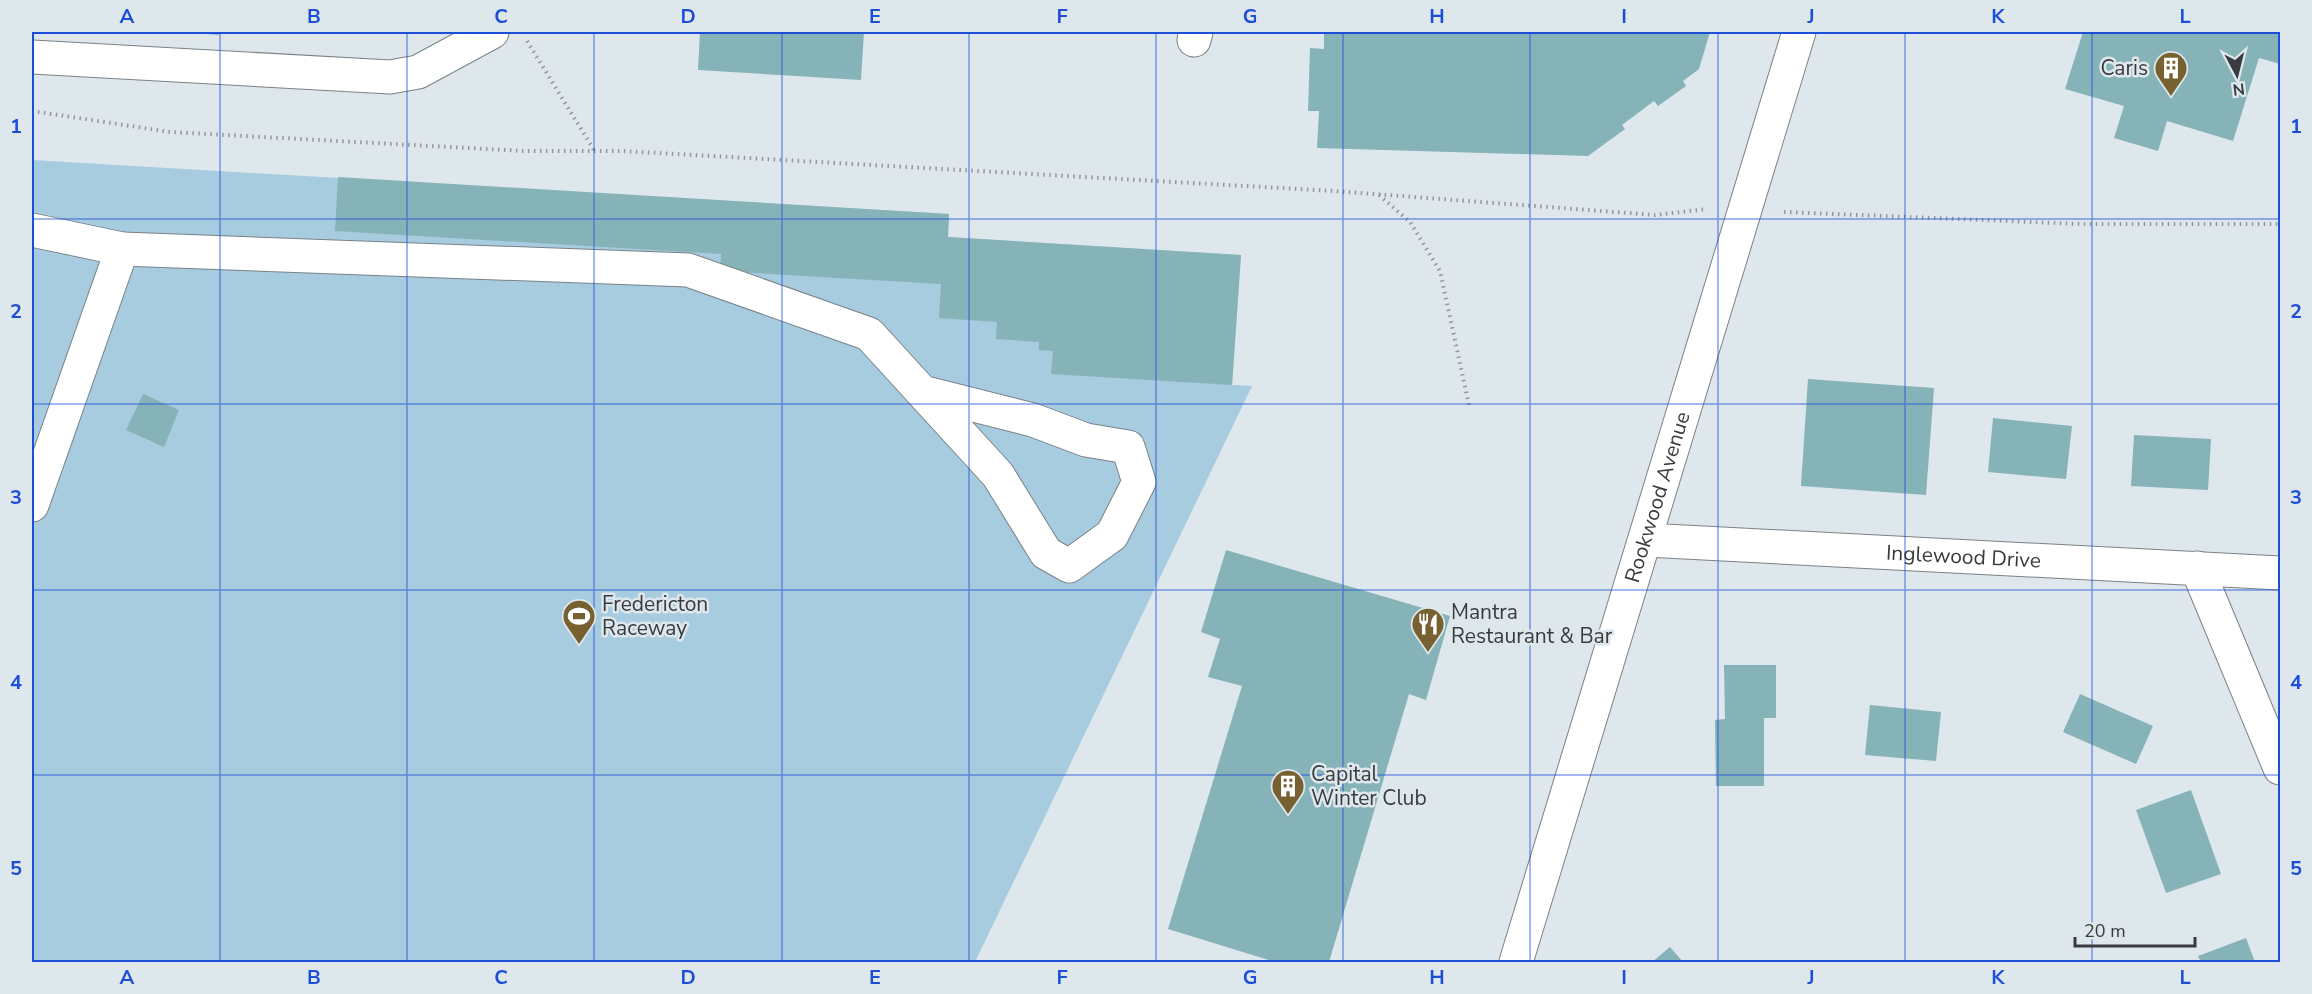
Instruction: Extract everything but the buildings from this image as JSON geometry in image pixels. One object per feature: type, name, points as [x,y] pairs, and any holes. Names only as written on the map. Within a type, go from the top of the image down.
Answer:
[{"type":"street","points":[[32,57],[390,77],[418,72],[492,32]]},
{"type":"street","name":"Rookwood Avenue","points":[[1516,963],[1799,32]]},
{"type":"street","points":[[32,230],[122,249],[688,270],[869,334],[922,392],[998,475],[1046,553],[1069,566],[1112,535],[1139,482],[1128,447],[1086,440],[1033,420],[922,392]]},
{"type":"street","points":[[32,505],[122,249]]},
{"type":"street","name":"Inglewood Drive","points":[[1646,540],[2280,573]]},
{"type":"street","points":[[2197,568],[2280,768]]},
{"type":"path","points":[[521,32],[594,151]]},
{"type":"path","points":[[32,111],[170,132],[524,151],[646,152],[1378,194],[1655,215],[1712,209]]},
{"type":"path","points":[[1378,194],[1410,222],[1440,271],[1469,405]]},
{"type":"path","points":[[1775,212],[2082,224],[2280,224]]},
{"type":"shaded area","name":"Fredericton Raceway","points":[[32,160],[949,214],[948,237],[1241,255],[1232,385],[1252,386],[975,962],[32,962]]},
{"type":"place","name":"Caris","points":[[2171,97]]},
{"type":"place","name":"Fredericton Raceway","points":[[579,645]]},
{"type":"place","name":"Mantra Restaurant & Bar","points":[[1428,653]]},
{"type":"place","name":"Capital Winter Club","points":[[1288,815]]}]
